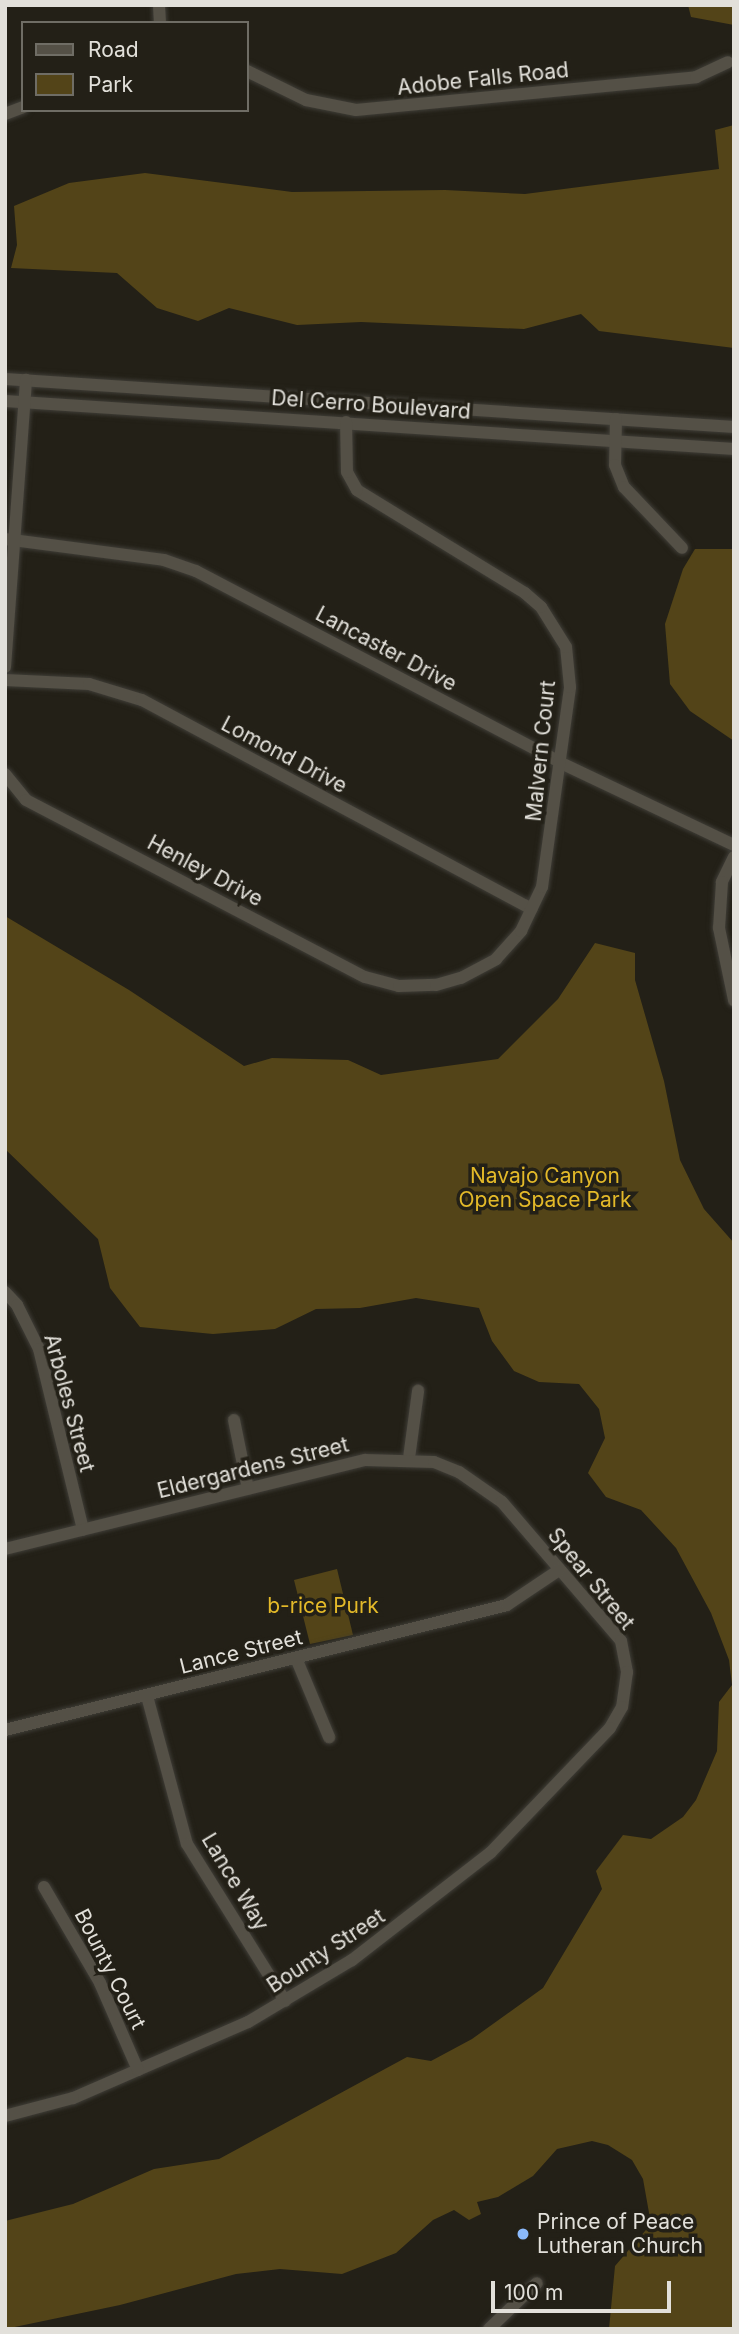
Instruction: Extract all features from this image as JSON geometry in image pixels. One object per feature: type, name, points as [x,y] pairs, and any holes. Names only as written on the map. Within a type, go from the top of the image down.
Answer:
[{"type":"street","name":"Adobe Falls Road","points":[[248,71],[306,100],[356,110],[696,77],[727,62]]},
{"type":"street","name":"Del Cerro Boulevard","points":[[5,379],[734,427]]},
{"type":"street","points":[[5,667],[10,539],[26,380]]},
{"type":"street","name":"Del Cerro Boulevard","points":[[5,401],[734,449]]},
{"type":"street","points":[[616,419],[615,465],[624,488],[682,548]]},
{"type":"street","name":"Malvern Court","points":[[346,422],[347,472],[358,490],[525,593],[561,635],[570,687],[542,887],[521,931],[496,959],[461,978],[436,985],[399,986],[365,977]]},
{"type":"street","name":"Lancaster Drive","points":[[10,539],[164,560],[197,571],[561,763],[734,845]]},
{"type":"street","name":"Lomond Drive","points":[[5,680],[89,684],[142,700],[531,909]]},
{"type":"street","name":"Henley Drive","points":[[5,774],[26,800],[365,977]]},
{"type":"street","points":[[734,857],[722,882],[719,928],[734,1000]]},
{"type":"street","name":"Arboles Street","points":[[5,1292],[17,1305],[39,1349],[83,1530]]},
{"type":"street","points":[[409,1458],[418,1391]]},
{"type":"street","points":[[234,1420],[248,1489]]},
{"type":"street","name":"Eldergardens Street","points":[[5,1549],[365,1460],[409,1458],[459,1472],[502,1502]]},
{"type":"street","name":"Spear Street","points":[[502,1502],[621,1640],[627,1689],[610,1728]]},
{"type":"street","name":"Lance Street","points":[[5,1730],[507,1605],[559,1570]]},
{"type":"street","points":[[296,1658],[329,1737]]},
{"type":"street","name":"Lance Way","points":[[148,1696],[187,1844],[285,2001]]},
{"type":"street","name":"Bounty Street","points":[[5,2116],[73,2098],[285,2001],[419,1912],[490,1853],[610,1728]]},
{"type":"street","name":"Bounty Court","points":[[44,1887],[100,1983],[138,2070]]},
{"type":"street","points":[[489,2329],[537,2283]]},
{"type":"green space","points":[[688,5],[734,5],[734,25],[691,17]]},
{"type":"green space","points":[[734,125],[734,348],[599,331],[581,314],[524,329],[361,322],[297,325],[229,308],[198,321],[157,308],[117,273],[11,268],[17,245],[14,206],[69,183],[145,173],[292,192],[445,190],[525,194],[719,169],[715,130]]},
{"type":"green space","points":[[695,549],[734,549],[734,741],[690,711],[670,684],[665,624],[683,569]]},
{"type":"green space","name":"Navajo Canyon Open Space Park","points":[[5,916],[129,990],[244,1066],[272,1058],[348,1060],[381,1075],[498,1059],[558,999],[595,943],[635,953],[635,980],[664,1081],[680,1160],[704,1209],[734,1243],[734,2329],[609,2329],[615,2266],[651,2224],[643,2179],[632,2160],[608,2145],[592,2141],[557,2149],[533,2176],[498,2197],[477,2202],[481,2214],[469,2220],[454,2210],[433,2220],[396,2253],[342,2274],[280,2269],[236,2274],[120,2305],[5,2329],[5,2221],[73,2204],[154,2169],[219,2159],[407,2057],[431,2061],[472,2039],[543,1988],[602,1889],[596,1871],[623,1835],[651,1839],[683,1817],[696,1800],[717,1751],[719,1702],[732,1685],[729,1660],[711,1613],[676,1548],[641,1510],[606,1497],[588,1473],[605,1438],[599,1409],[579,1384],[539,1382],[514,1371],[492,1341],[479,1308],[416,1298],[360,1308],[316,1309],[275,1329],[213,1334],[140,1327],[110,1288],[98,1239],[5,1149]]},
{"type":"green space","name":"b-rice Purk","points":[[337,1569],[353,1635],[310,1644],[294,1580]]},
{"type":"place","name":"Prince of Peace Lutheran Church","points":[[523,2234]]}]
